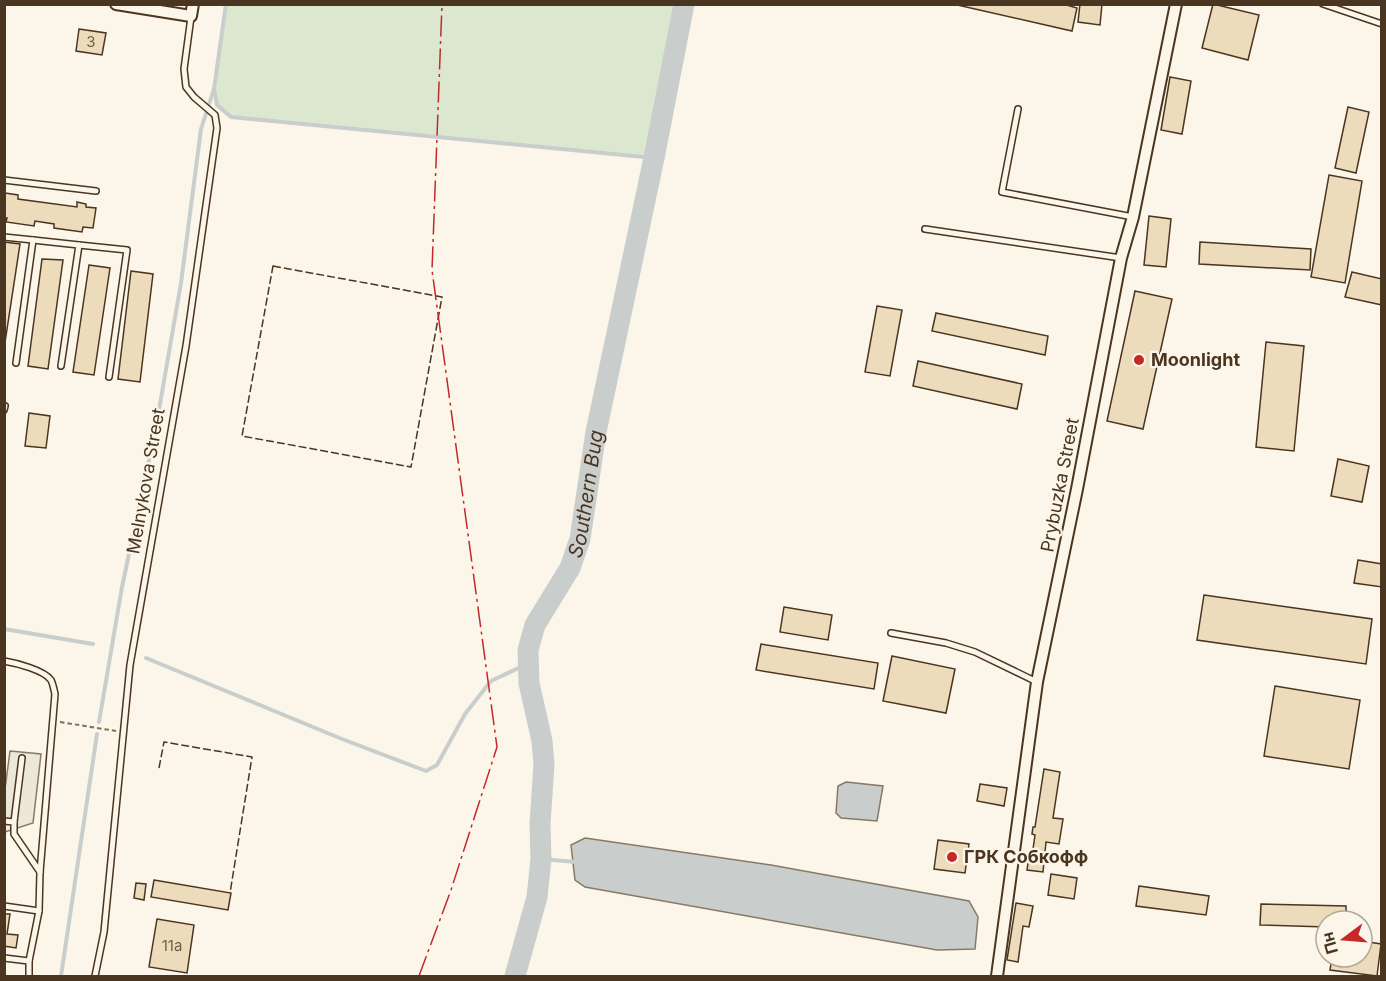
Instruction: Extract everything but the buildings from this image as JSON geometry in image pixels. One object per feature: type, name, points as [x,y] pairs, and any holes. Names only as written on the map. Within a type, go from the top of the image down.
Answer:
[{"type":"street","points":[[116,4],[192,10]]},
{"type":"street","name":"Prybuzka Street","points":[[997,976],[1037,682],[1121,258],[1133,217],[1176,4]]},
{"type":"lane","points":[[1323,4],[1382,24]]},
{"type":"lane","name":"Melnykova Street","points":[[95,976],[104,932],[130,665],[186,346],[217,128],[214,115],[186,87],[184,69],[192,10]]},
{"type":"lane","points":[[1018,109],[1002,192],[1133,217]]},
{"type":"lane","points":[[4,180],[96,191]]},
{"type":"lane","points":[[926,229],[1121,258]]},
{"type":"lane","points":[[4,237],[127,250],[109,378]]},
{"type":"lane","points":[[16,363],[33,240]]},
{"type":"lane","points":[[61,366],[78,245]]},
{"type":"lane","points":[[891,633],[946,642],[975,652],[1037,682]]},
{"type":"lane","points":[[4,661],[16,663],[44,674],[51,681],[56,694],[40,872],[39,911],[29,961],[29,976]]},
{"type":"lane","points":[[22,758],[14,834],[40,872]]},
{"type":"lane","points":[[4,821],[14,822]]},
{"type":"lane","points":[[4,906],[39,911]]},
{"type":"lane","points":[[4,957],[29,961]]},
{"type":"path","points":[[54,722],[123,732]]},
{"type":"green space","points":[[226,4],[684,5],[654,158],[231,117],[217,105],[214,89]]},
{"type":"shaded area","points":[[10,751],[41,754],[33,823],[5,832],[5,789]]},
{"type":"shaded area","points":[[846,782],[883,786],[877,821],[841,818],[836,813],[838,786]]},
{"type":"shaded area","points":[[585,838],[771,865],[969,901],[978,917],[975,949],[937,950],[585,887],[575,880],[571,845]]},
{"type":"waterway","points":[[99,722],[122,587],[156,427],[181,283],[201,129],[214,89],[226,4]]},
{"type":"waterway","name":"Southern Bug","points":[[515,976],[537,897],[541,859],[540,824],[544,764],[542,741],[529,683],[528,650],[535,625],[570,568],[580,539],[596,432],[684,4]]},
{"type":"waterway","points":[[214,89],[217,105],[231,117],[654,158]]},
{"type":"waterway","points":[[4,629],[93,644]]},
{"type":"waterway","points":[[146,658],[426,771],[437,765],[465,714],[491,681],[527,664]]},
{"type":"waterway","points":[[61,976],[97,734]]},
{"type":"waterway","points":[[541,859],[576,862]]},
{"type":"fence","points":[[273,266],[442,297],[411,467],[242,436],[273,266]]},
{"type":"fence","points":[[159,768],[164,742],[252,757],[230,893]]},
{"type":"power","points":[[419,976],[451,890],[497,747],[432,270],[442,4]]},
{"type":"place","name":"Moonlight","points":[[1139,360]]},
{"type":"place","name":"ГРК Собкофф","points":[[952,857]]}]
